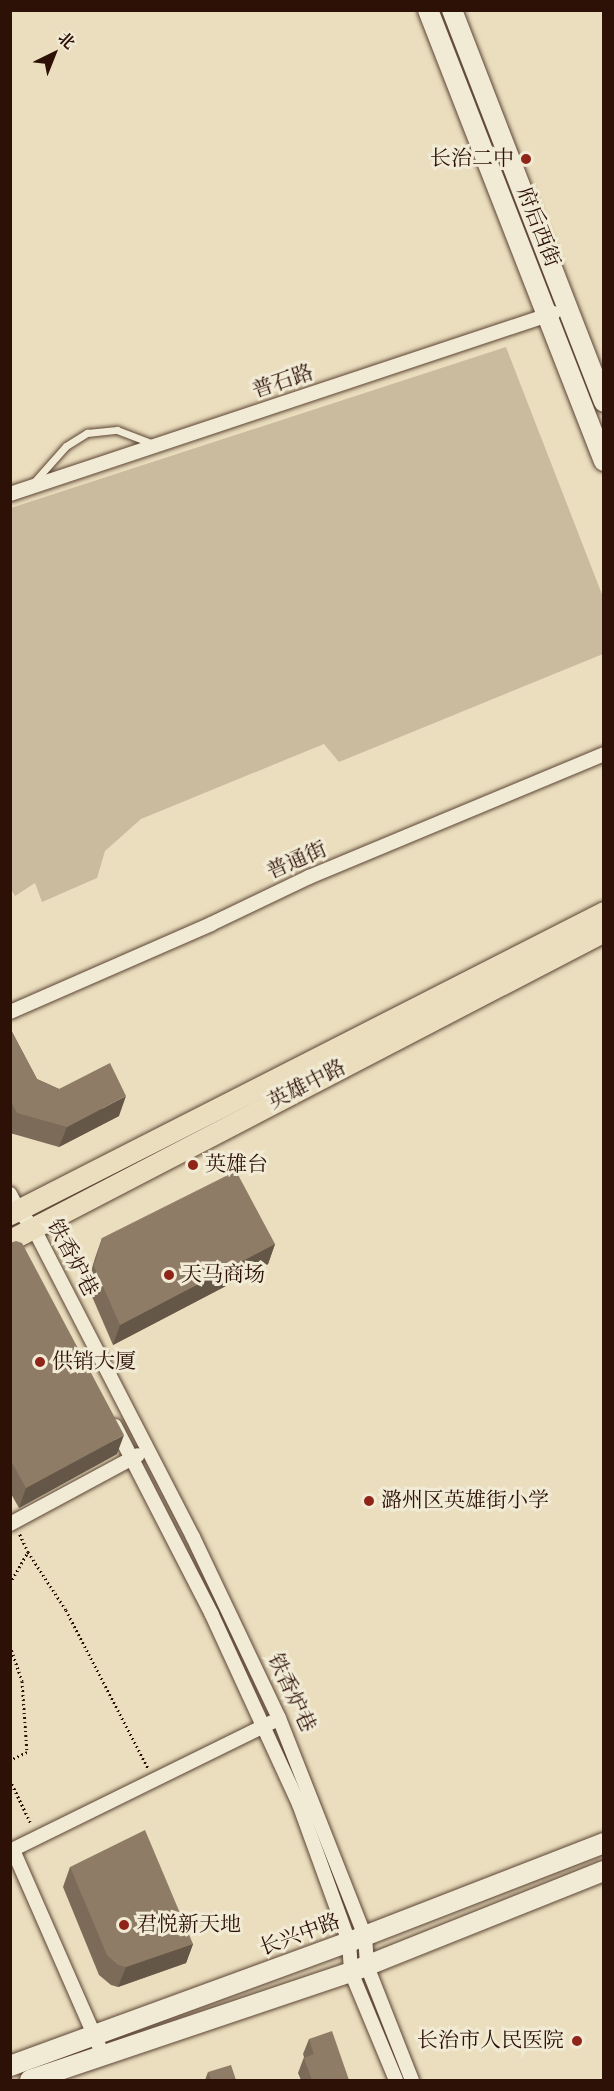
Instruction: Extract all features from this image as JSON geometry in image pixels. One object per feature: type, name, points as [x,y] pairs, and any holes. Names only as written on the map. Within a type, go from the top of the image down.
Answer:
[{"type":"main road","name":"府后西街","points":[[428,10],[603,461]]},
{"type":"main road","name":"府后西街","points":[[452,10],[603,401]]},
{"type":"main road","name":"英雄中路","points":[[13,1206],[603,912]]},
{"type":"main road","name":"英雄中路","points":[[21,1237],[603,931]]},
{"type":"main road","name":"长兴中路","points":[[10,2066],[95,2037],[357,1939],[603,1843]]},
{"type":"main road","points":[[30,2080],[359,1969],[603,1871]]},
{"type":"street","name":"普石路","points":[[10,494],[567,308]]},
{"type":"street","name":"普通街","points":[[10,1012],[211,924],[309,877],[603,754]]},
{"type":"street","name":"铁香炉巷","points":[[13,1206],[21,1237],[149,1452],[193,1537],[279,1718],[357,1939]]},
{"type":"street","name":"铁香炉巷","points":[[109,1415],[265,1727],[357,1939]]},
{"type":"street","points":[[12,1523],[131,1457],[149,1452]]},
{"type":"street","points":[[104,2055],[12,1850],[265,1727],[279,1718]]},
{"type":"street","points":[[357,1939],[359,1969],[396,2080]]},
{"type":"street","points":[[359,1969],[412,2080]]},
{"type":"lane","points":[[29,488],[66,446],[87,433],[117,430],[158,446]]},
{"type":"path","points":[[12,1523],[66,1610],[154,1781]]},
{"type":"path","points":[[10,1583],[28,1552]]},
{"type":"path","points":[[10,1646],[22,1681],[27,1752],[10,1760]]},
{"type":"path","points":[[10,1780],[38,1838]]},
{"type":"shaded area","points":[[506,347],[603,597],[603,654],[339,762],[324,744],[141,819],[105,851],[97,878],[42,902],[35,883],[15,896],[10,887],[11,508]]},
{"type":"building","points":[[10,1028],[37,1079],[59,1089],[110,1063],[126,1096],[67,1127],[17,1113],[10,1100]]},
{"type":"building","name":"天马商场","points":[[236,1171],[275,1244],[120,1325],[94,1266],[102,1238]]},
{"type":"building","name":"供销大厦","points":[[16,1241],[22,1243],[124,1435],[26,1488],[10,1459],[10,1243]]},
{"type":"building","name":"君悦新天地","points":[[145,1830],[193,1944],[126,1967],[118,1965],[107,1955],[70,1867]]},
{"type":"building","points":[[332,2031],[349,2080],[312,2080],[304,2058],[314,2054],[309,2039]]},
{"type":"building","points":[[231,2065],[236,2080],[211,2080],[208,2072]]},
{"type":"place","name":"长治二中","points":[[526,159]]},
{"type":"place","name":"英雄台","points":[[193,1165]]},
{"type":"place","name":"天马商场","points":[[169,1275]]},
{"type":"place","name":"供销大厦","points":[[40,1362]]},
{"type":"place","name":"潞州区英雄街小学","points":[[369,1501]]},
{"type":"place","name":"君悦新天地","points":[[124,1925]]},
{"type":"place","name":"长治市人民医院","points":[[577,2041]]}]
